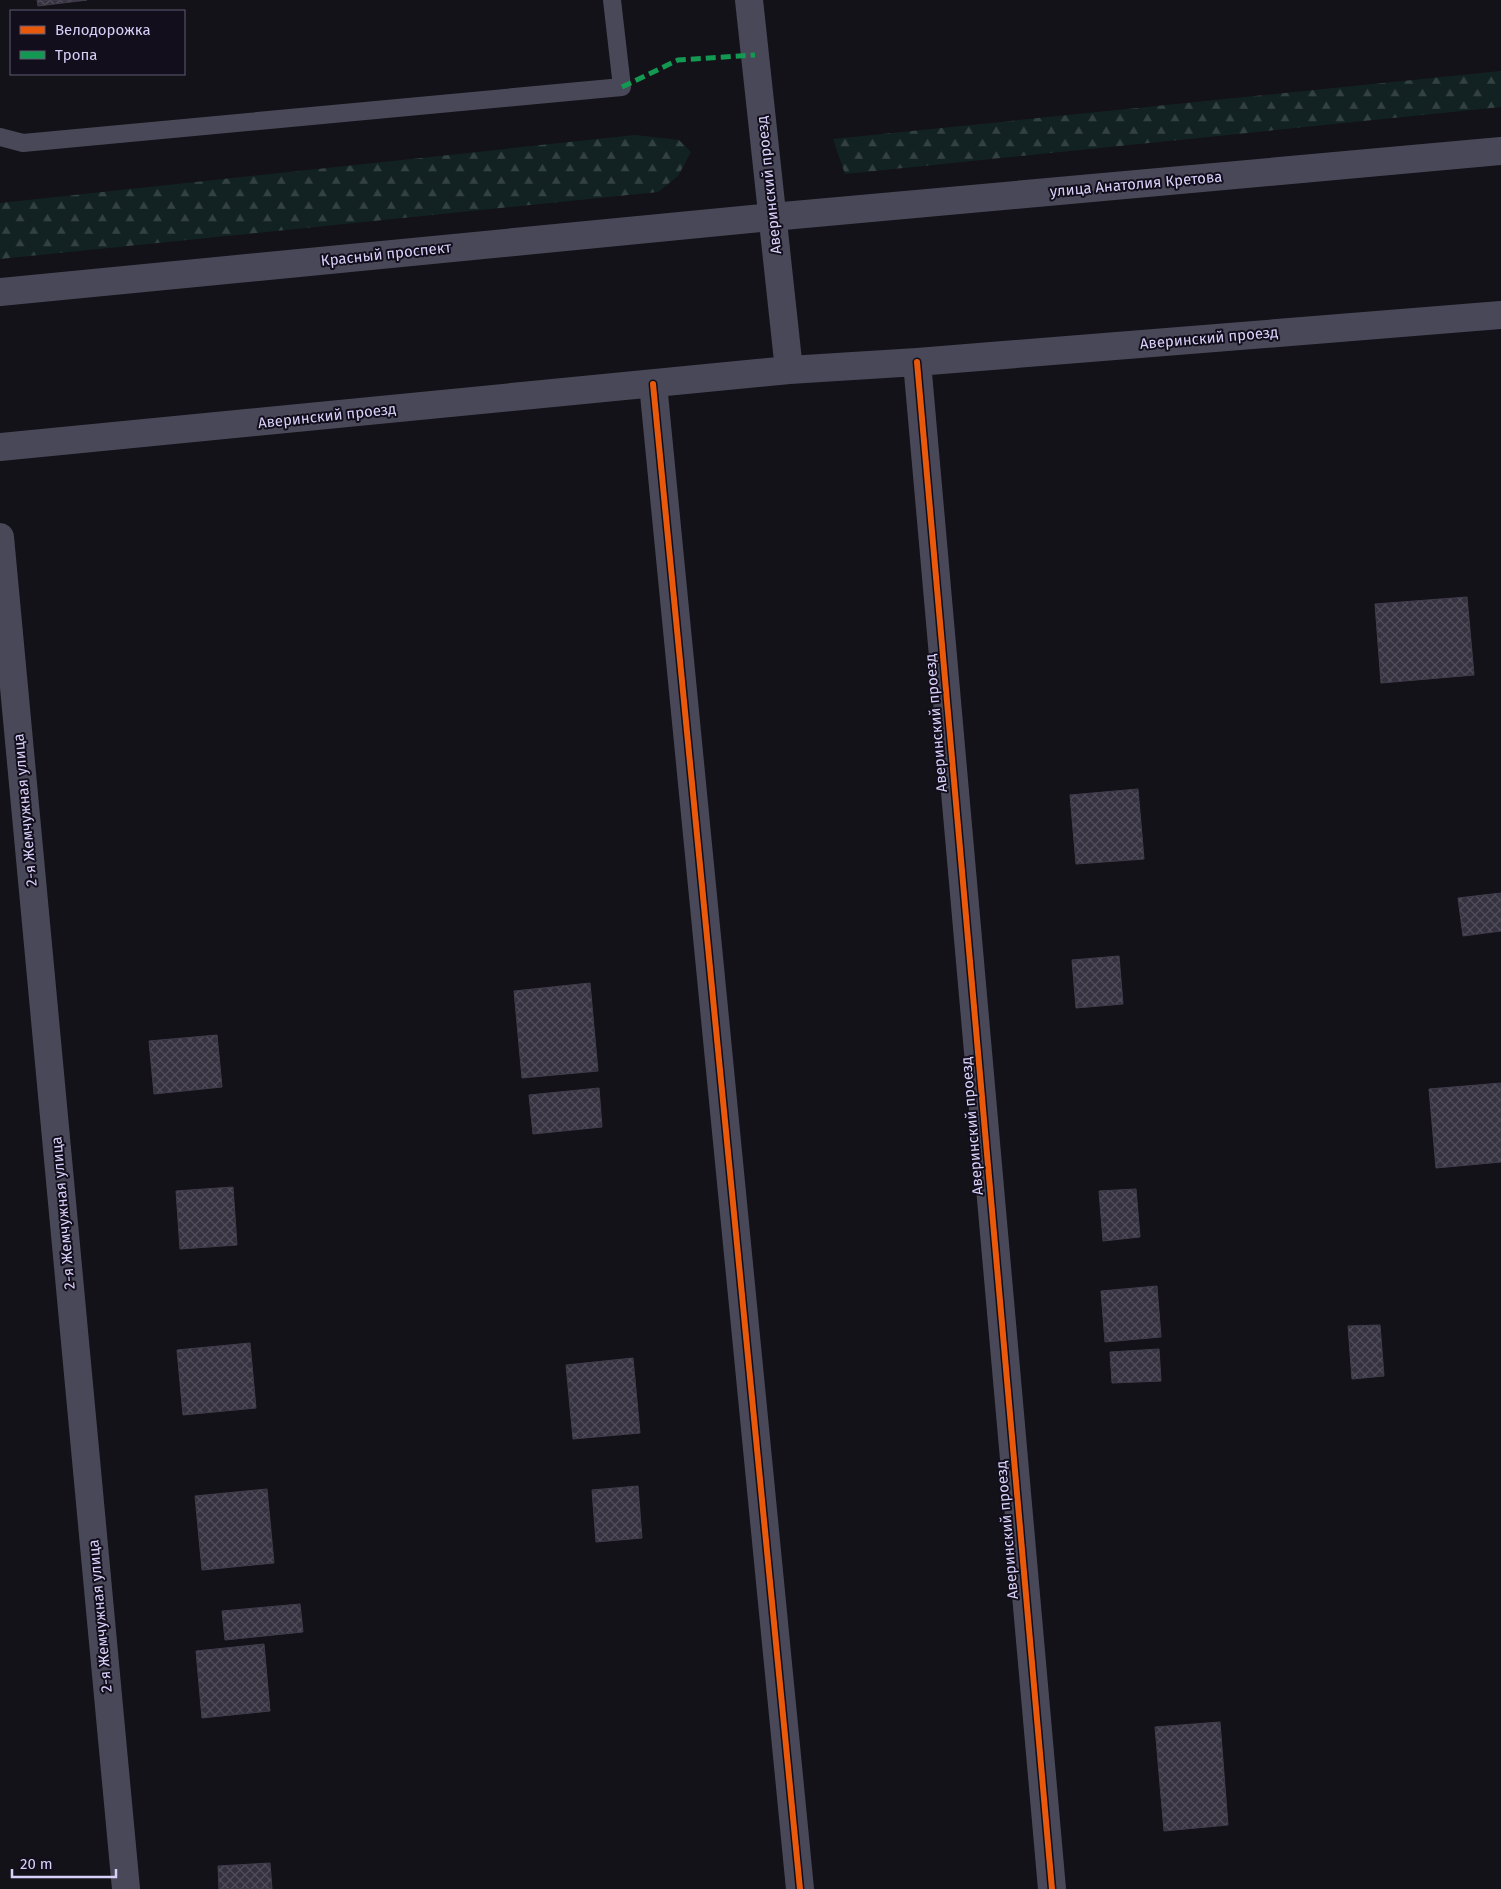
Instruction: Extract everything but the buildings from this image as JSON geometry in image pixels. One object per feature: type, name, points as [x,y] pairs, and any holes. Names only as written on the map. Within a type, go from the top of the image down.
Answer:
[{"type":"street","name":"Аверинский проезд","points":[[748,0],[789,370]]},
{"type":"street","name":"улица Анатолия Кретова","points":[[772,217],[1501,151]]},
{"type":"street","name":"Красный проспект","points":[[0,292],[772,217]]},
{"type":"street","name":"Аверинский проезд","points":[[0,447],[789,370],[917,362],[1501,315]]},
{"type":"street","name":"Аверинский проезд","points":[[917,362],[1052,1889]]},
{"type":"street","points":[[653,384],[800,1889]]},
{"type":"street","name":"2-я Жемчужная улица","points":[[0,537],[126,1889]]},
{"type":"lane","points":[[0,137],[23,143],[622,87],[612,0]]},
{"type":"green space","points":[[1501,71],[1501,107],[845,174],[833,139]]},
{"type":"green space","points":[[635,135],[679,140],[691,152],[678,176],[658,192],[0,259],[0,203]]},
{"type":"marked path","points":[[622,87],[678,60],[755,55]]},
{"type":"cycle path","points":[[917,362],[1052,1889]]},
{"type":"cycle path","points":[[653,384],[800,1889]]}]
